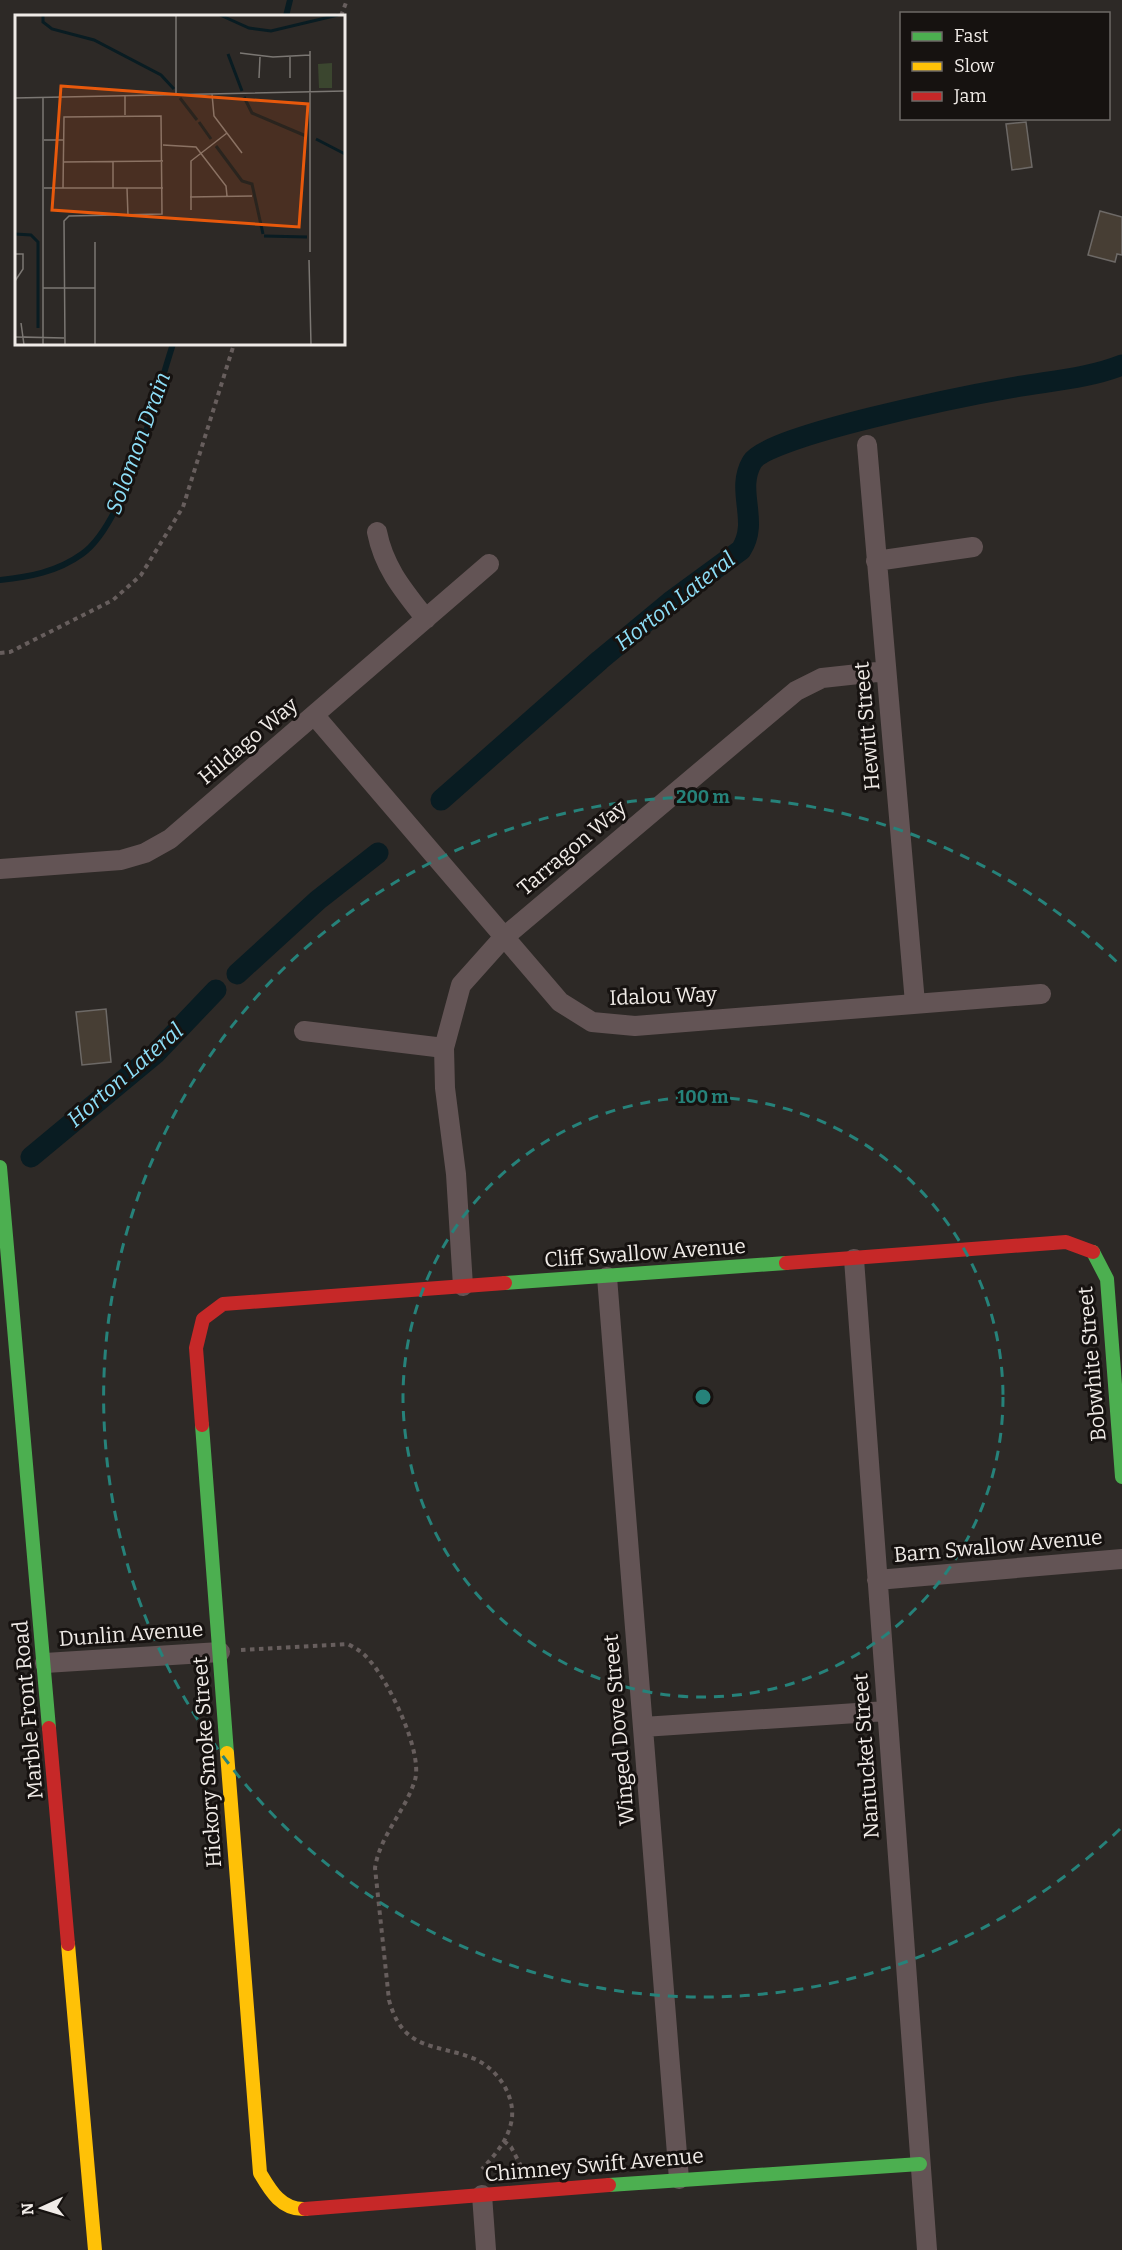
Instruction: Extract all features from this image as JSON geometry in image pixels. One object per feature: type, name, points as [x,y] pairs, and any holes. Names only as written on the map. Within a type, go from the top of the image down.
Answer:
[{"type":"street","name":"Hewitt Street","points":[[867,445],[915,1003]]},
{"type":"street","points":[[377,532],[381,553],[391,575],[426,619]]},
{"type":"street","points":[[876,561],[973,547]]},
{"type":"street","name":"Hildago Way","points":[[0,869],[121,860],[145,853],[170,838],[315,716],[489,564]]},
{"type":"street","name":"Tarragon Way","points":[[463,1286],[456,1174],[445,1088],[444,1048],[461,985],[503,938],[796,691],[822,678],[886,671]]},
{"type":"street","name":"Idalou Way","points":[[315,716],[560,1002],[592,1022],[635,1026],[1041,994]]},
{"type":"street","points":[[304,1031],[444,1048]]},
{"type":"street","name":"Marble Front Road","points":[[0,1167],[95,2250]]},
{"type":"street","name":"Cliff Swallow Avenue","points":[[203,1319],[223,1304],[1066,1242],[1093,1251]]},
{"type":"street","name":"Bobwhite Street","points":[[1093,1251],[1107,1280],[1119,1402],[1122,1477]]},
{"type":"street","name":"Nantucket Street","points":[[854,1259],[927,2250]]},
{"type":"street","name":"Winged Dove Street","points":[[607,1277],[680,2179]]},
{"type":"street","name":"Hickory Smoke Street","points":[[203,1319],[196,1348],[227,1651],[260,2173],[274,2198]]},
{"type":"street","name":"Barn Swallow Avenue","points":[[877,1580],[1122,1559]]},
{"type":"street","name":"Dunlin Avenue","points":[[45,1663],[227,1651]]},
{"type":"street","points":[[643,1727],[887,1711]]},
{"type":"street","name":"Chimney Swift Avenue","points":[[274,2198],[299,2209],[680,2179],[920,2164]]},
{"type":"street","points":[[482,2195],[486,2250]]},
{"type":"path","points":[[341,15],[347,0]]},
{"type":"path","points":[[0,653],[10,652],[113,600],[141,575],[183,507],[234,345]]},
{"type":"path","points":[[227,1651],[348,1644],[371,1661],[386,1684],[411,1741],[416,1766],[416,1778],[378,1852],[375,1868],[390,2006],[399,2025],[417,2041],[431,2048],[473,2058],[487,2065],[499,2077],[509,2093],[512,2108],[511,2125],[504,2141],[482,2169]]},
{"type":"path","points":[[504,2141],[517,2157],[523,2176]]},
{"type":"building","points":[[1026,122],[1032,167],[1012,170],[1006,124]]},
{"type":"building","points":[[1100,211],[1122,217],[1122,255],[1117,254],[1115,262],[1088,255]]},
{"type":"building","points":[[106,1009],[111,1062],[82,1065],[76,1012]]},
{"type":"waterway","name":"Solomon Drain","points":[[286,15],[290,0]]},
{"type":"waterway","name":"Solomon Drain","points":[[0,580],[32,575],[63,565],[82,554],[98,538],[112,516],[137,458],[173,345]]},
{"type":"waterway","name":"Horton Lateral","points":[[441,800],[600,660],[670,602],[741,550],[748,528],[747,473],[752,462],[766,451],[830,429],[915,407],[1081,377],[1122,365]]},
{"type":"waterway","name":"Horton Lateral","points":[[237,974],[318,900],[378,853]]},
{"type":"waterway","name":"Horton Lateral","points":[[31,1157],[155,1054],[216,990]]},
{"type":"traffic: fast","points":[[0,1167],[49,1728]]},
{"type":"traffic: fast","points":[[1093,1252],[1107,1279],[1122,1477]]},
{"type":"traffic: fast","points":[[505,1283],[786,1263]]},
{"type":"traffic: fast","points":[[202,1425],[227,1753]]},
{"type":"traffic: fast","points":[[609,2185],[920,2164]]},
{"type":"traffic: slow","points":[[227,1753],[260,2173],[272,2192],[283,2203],[305,2209]]},
{"type":"traffic: slow","points":[[68,1944],[95,2250]]},
{"type":"traffic: jam","points":[[786,1263],[1066,1242],[1093,1252]]},
{"type":"traffic: jam","points":[[202,1425],[196,1348],[203,1319],[223,1304],[505,1283]]},
{"type":"traffic: jam","points":[[49,1728],[68,1944]]},
{"type":"traffic: jam","points":[[305,2209],[609,2185]]}]
